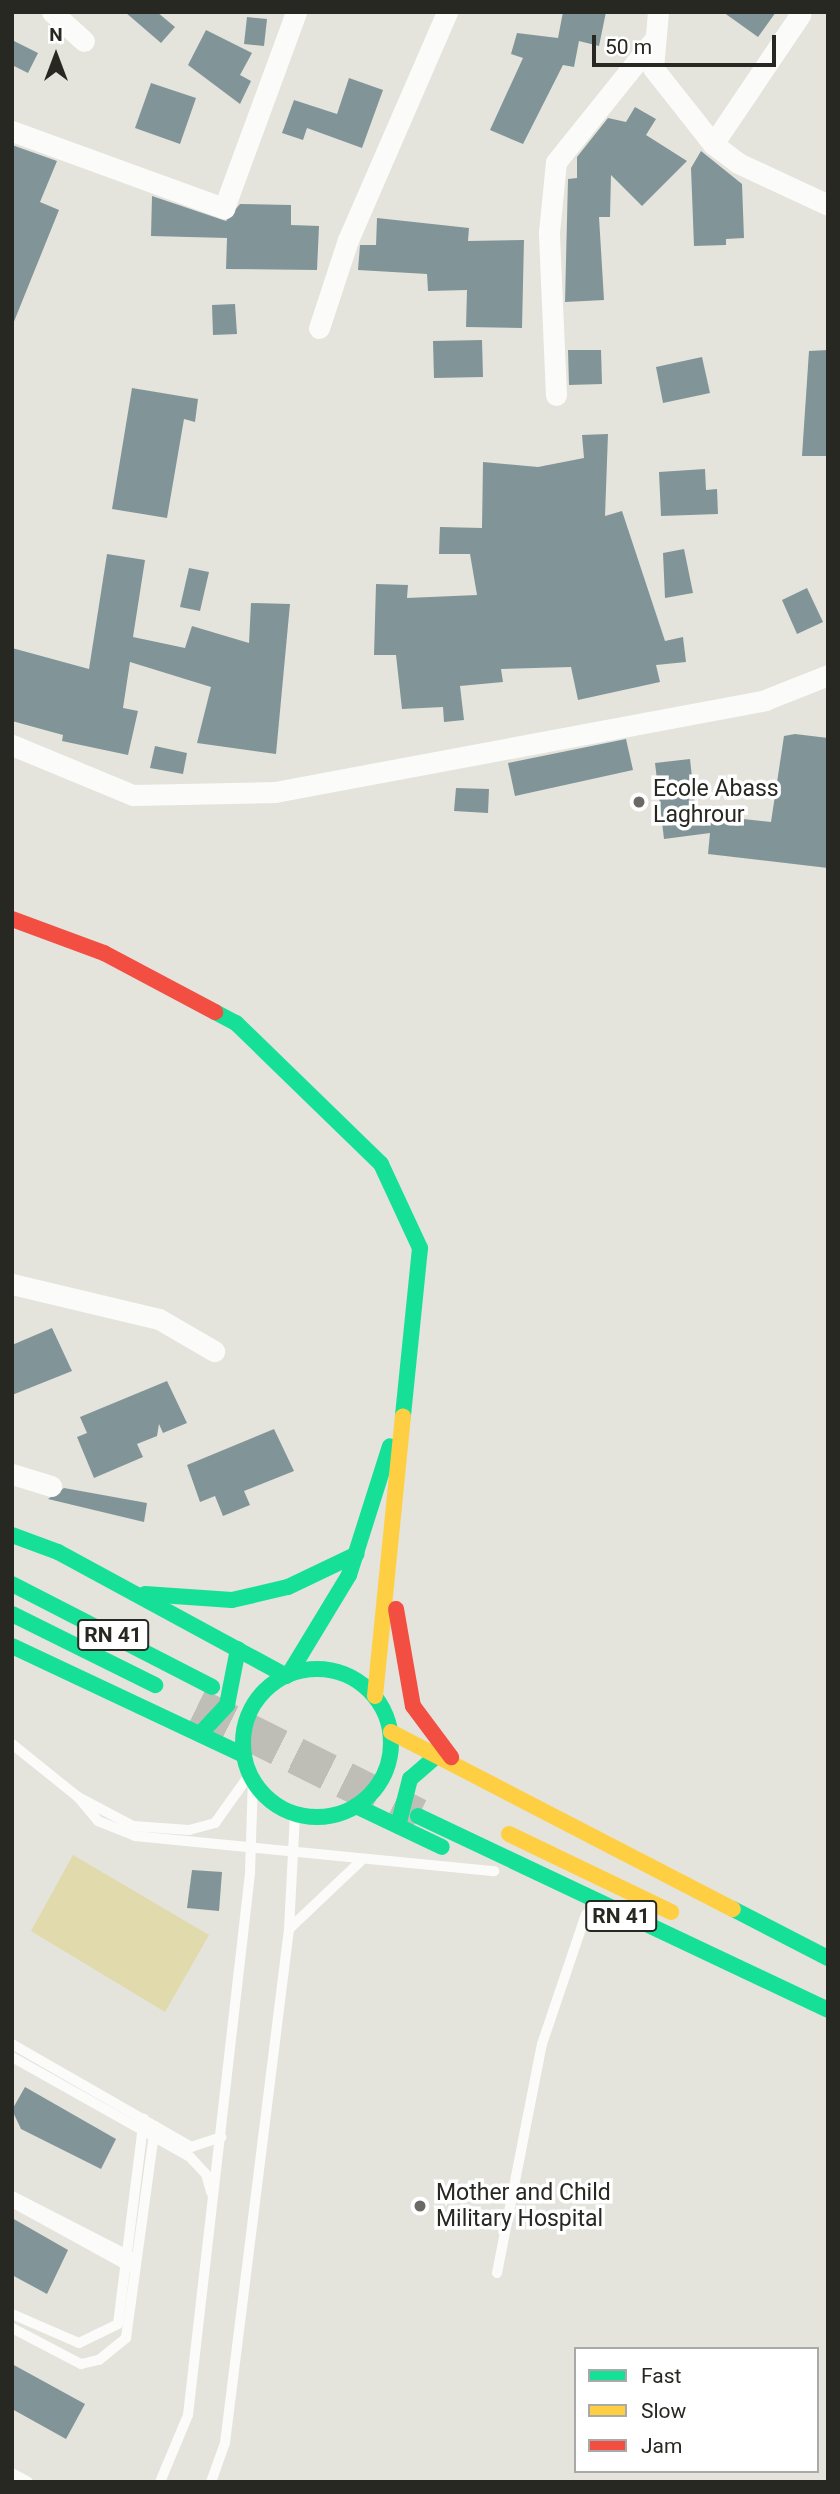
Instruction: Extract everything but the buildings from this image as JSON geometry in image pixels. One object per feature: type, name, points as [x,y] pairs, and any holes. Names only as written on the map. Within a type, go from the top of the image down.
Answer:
[{"type":"main road","points":[[12,919],[104,953],[236,1023],[381,1164],[420,1248],[407,1393],[391,1567],[375,1696],[391,1732],[389,1761],[377,1787],[356,1806],[336,1814],[295,1813],[252,1777],[244,1755],[257,1700],[287,1675],[356,1554],[407,1393]]},
{"type":"main road","points":[[12,1535],[135,1593],[287,1675],[336,1671],[375,1696]]},
{"type":"main road","points":[[135,1593],[232,1600],[288,1587],[356,1554]]},
{"type":"main road","points":[[391,1567],[407,1689],[433,1737],[460,1767]]},
{"type":"main road","name":"RN 41","points":[[12,1584],[212,1687]]},
{"type":"main road","name":"RN 41","points":[[12,1614],[173,1694]]},
{"type":"main road","points":[[12,1646],[244,1755]]},
{"type":"main road","points":[[200,1734],[227,1705],[238,1649]]},
{"type":"main road","points":[[391,1732],[828,1958]]},
{"type":"main road","points":[[398,1826],[410,1779],[438,1755]]},
{"type":"main road","points":[[356,1806],[828,2028]]},
{"type":"main road","name":"RN 41","points":[[418,1816],[828,2010]]},
{"type":"main road","name":"RN 41","points":[[489,1825],[688,1920]]},
{"type":"street","points":[[52,12],[84,41]]},
{"type":"street","points":[[12,131],[224,208],[296,12]]},
{"type":"street","points":[[319,328],[348,240],[447,12]]},
{"type":"street","points":[[658,12],[653,68],[713,144],[738,163],[828,205]]},
{"type":"street","points":[[713,144],[800,15]]},
{"type":"street","points":[[556,394],[549,232],[556,162],[654,40]]},
{"type":"street","points":[[12,746],[133,795],[275,792],[765,700],[828,675]]},
{"type":"street","points":[[12,1284],[159,1320],[214,1351]]},
{"type":"street","points":[[12,1474],[51,1486]]},
{"type":"lane","points":[[12,1744],[78,1797],[133,1825],[201,1828],[223,1815],[252,1777]]},
{"type":"lane","points":[[160,2482],[188,2415],[221,2137],[251,1844],[252,1777]]},
{"type":"lane","points":[[78,1797],[87,1813],[124,1834],[251,1844],[361,1861],[494,1871]]},
{"type":"lane","points":[[211,2482],[225,2443],[289,1929],[295,1813]]},
{"type":"lane","points":[[289,1929],[361,1861]]},
{"type":"lane","points":[[496,2273],[542,2044],[586,1914]]},
{"type":"lane","points":[[12,2044],[148,2128],[203,2171],[212,2209]]},
{"type":"lane","points":[[12,2057],[148,2128],[191,2147],[221,2137]]},
{"type":"lane","points":[[12,2328],[73,2362],[99,2360],[130,2332],[133,2263],[148,2128]]},
{"type":"lane","points":[[12,2196],[133,2263]]},
{"type":"lane","points":[[12,2203],[133,2263]]},
{"type":"lane","points":[[12,2314],[64,2341],[91,2341],[118,2324],[133,2263]]},
{"type":"lane","points":[[12,2473],[28,2482]]},
{"type":"shaded area","points":[[73,1855],[209,1935],[165,2012],[31,1931]]},
{"type":"tunnel","points":[[197,1706],[418,1816]]},
{"type":"traffic: fast","points":[[215,1012],[236,1023],[381,1164],[420,1248],[403,1416]]},
{"type":"traffic: fast","points":[[289,1674],[349,1575],[390,1446]]},
{"type":"traffic: fast","points":[[12,1535],[58,1552],[286,1676]]},
{"type":"traffic: fast","points":[[145,1594],[232,1600],[288,1587],[357,1554]]},
{"type":"traffic: fast","points":[[12,1584],[212,1687]]},
{"type":"traffic: fast","points":[[12,1614],[155,1685]]},
{"type":"traffic: fast","points":[[12,1646],[244,1755]]},
{"type":"traffic: fast","points":[[200,1734],[227,1705],[238,1649]]},
{"type":"traffic: fast","points":[[317,1669],[345,1675],[369,1691],[385,1715],[391,1743],[385,1771],[369,1795],[345,1811],[317,1817],[289,1811],[265,1795],[249,1771],[243,1743],[249,1715],[265,1691],[289,1675],[317,1669]]},
{"type":"traffic: fast","points":[[398,1826],[410,1779],[438,1755]]},
{"type":"traffic: fast","points":[[356,1806],[442,1847]]},
{"type":"traffic: fast","points":[[418,1816],[828,2010]]},
{"type":"traffic: fast","points":[[733,1909],[828,1958]]},
{"type":"traffic: slow","points":[[375,1696],[403,1416]]},
{"type":"traffic: slow","points":[[391,1732],[733,1909]]},
{"type":"traffic: slow","points":[[509,1834],[671,1912]]},
{"type":"traffic: jam","points":[[12,919],[104,953],[215,1012]]},
{"type":"traffic: jam","points":[[396,1609],[413,1706],[451,1757]]},
{"type":"place","name":"Ecole Abass Laghrour","points":[[639,802]]},
{"type":"place","name":"Mother and Child Military Hospital","points":[[420,2206]]}]
